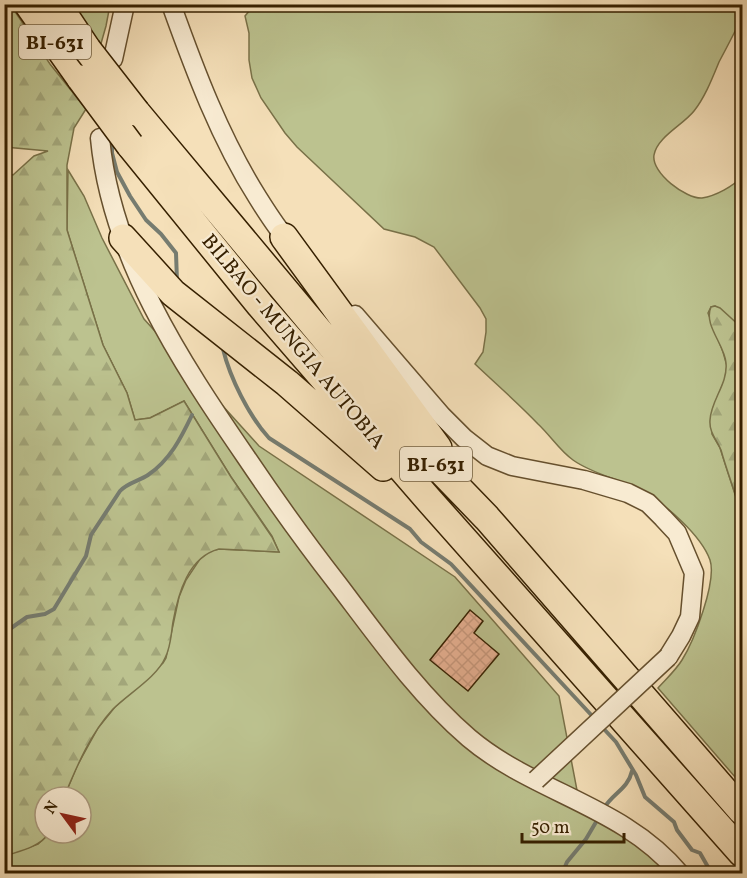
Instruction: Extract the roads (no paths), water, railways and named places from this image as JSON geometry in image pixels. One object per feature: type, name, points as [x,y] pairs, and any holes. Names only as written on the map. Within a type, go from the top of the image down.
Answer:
[{"type":"highway","name":"BILBAO - MUNGIA AUTOBIA","points":[[28,4],[130,145],[260,305],[428,499],[742,853]]},
{"type":"highway","name":"BILBAO - MUNGIA AUTOBIA","points":[[57,4],[87,49],[136,112],[399,427],[487,518],[742,811]]},
{"type":"highway","points":[[284,237],[415,414],[487,518]]},
{"type":"highway","points":[[123,238],[173,293],[287,383],[403,484],[428,499]]},
{"type":"street","points":[[113,59],[125,4]]},
{"type":"street","points":[[171,4],[212,110],[252,187],[284,237],[332,288],[442,416],[464,438],[487,456],[512,466],[584,480],[628,493],[648,503],[677,533],[694,573],[690,617],[681,636],[668,657],[536,780]]},
{"type":"street","points":[[100,138],[109,197],[136,273],[186,366],[218,417],[309,547],[424,695],[469,738],[502,764],[612,818],[652,845],[680,873]]},
{"type":"waterway","points":[[112,146],[117,172],[130,196],[146,220],[176,253],[177,281]]},
{"type":"waterway","points":[[223,349],[241,396],[254,419],[269,438],[410,529],[421,542],[451,564],[595,719]]},
{"type":"waterway","points":[[4,633],[27,617],[45,614],[54,609],[86,556],[91,535],[120,491],[148,475],[163,463],[179,440],[192,415]]},
{"type":"waterway","points":[[602,727],[616,742],[636,775],[645,797],[674,822],[677,830],[692,850],[700,853],[712,874]]},
{"type":"waterway","points":[[604,808],[624,787],[632,771]]},
{"type":"waterway","points":[[562,874],[567,862],[586,839],[599,817]]}]
